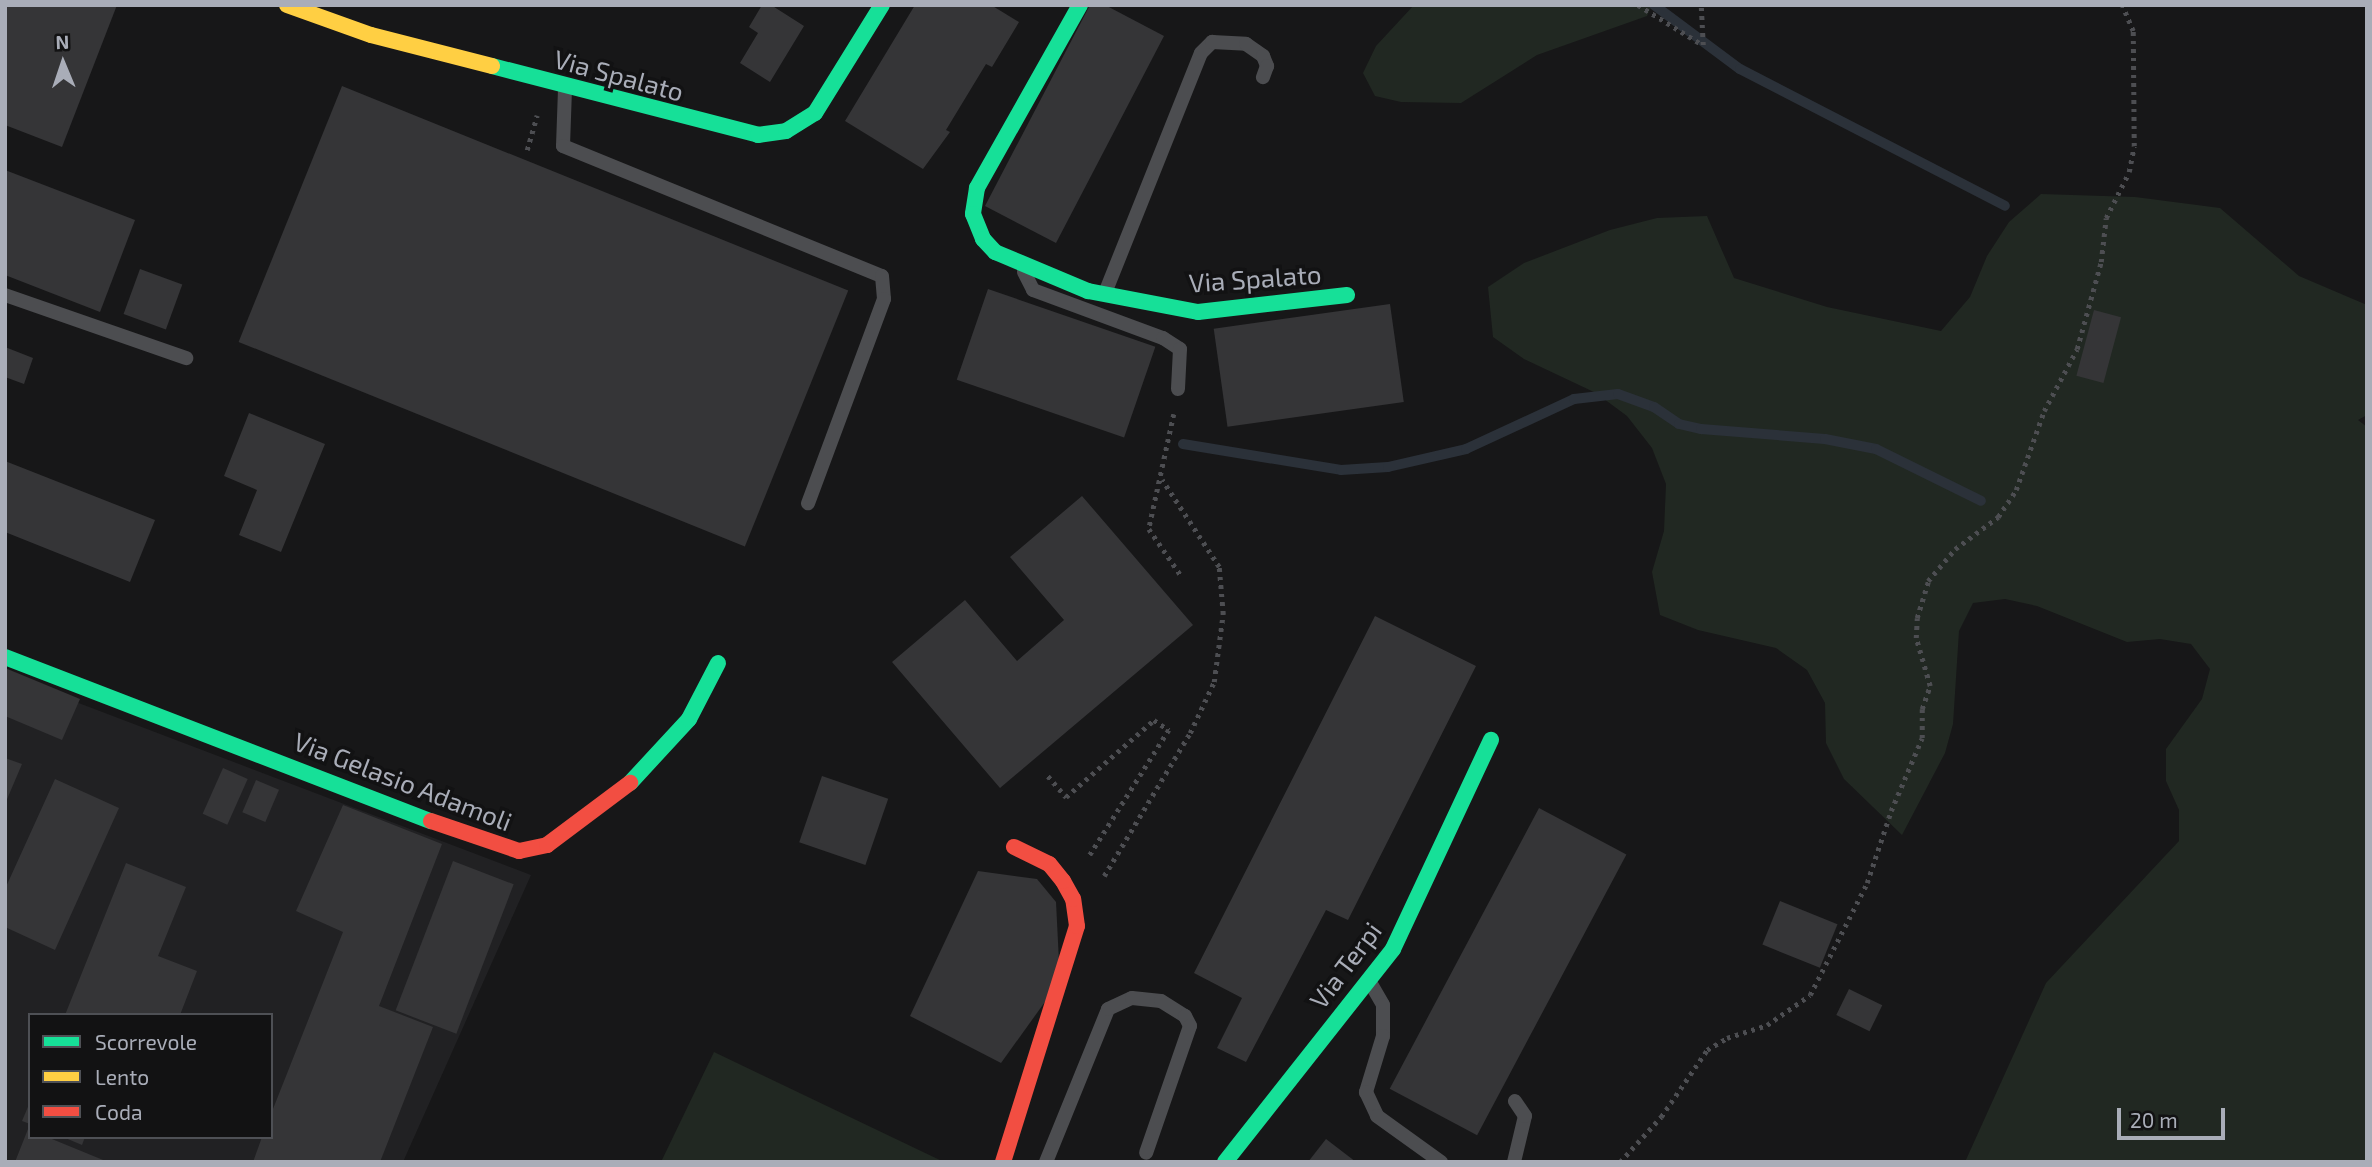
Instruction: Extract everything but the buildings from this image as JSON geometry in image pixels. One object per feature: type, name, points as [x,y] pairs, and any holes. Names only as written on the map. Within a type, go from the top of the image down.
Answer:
[{"type":"street","name":"Via Spalato","points":[[287,5],[371,35],[565,84],[703,123],[758,135],[786,131],[815,113],[882,5]]},
{"type":"street","name":"Via Spalato","points":[[1080,5],[1067,20],[974,202],[983,239],[995,252],[1105,294],[1198,312],[1347,295]]},
{"type":"street","name":"Via Gelasio Adamoli","points":[[5,657],[491,844],[519,851],[547,845],[629,784],[689,719],[718,663]]},
{"type":"street","name":"Via Terpi","points":[[1225,1162],[1393,949],[1491,740]]},
{"type":"street","points":[[1003,1162],[1077,926],[1073,899],[1049,864],[1014,847]]},
{"type":"lane","points":[[1105,294],[1201,53],[1212,43],[1246,44],[1263,56],[1266,66],[1263,77]]},
{"type":"lane","points":[[565,84],[563,146],[882,276],[884,299],[808,503]]},
{"type":"lane","points":[[1019,262],[1033,290],[1163,338],[1180,349],[1178,388]]},
{"type":"lane","points":[[5,295],[186,358]]},
{"type":"lane","points":[[1368,979],[1383,1005],[1383,1037],[1366,1092],[1377,1116],[1441,1162]]},
{"type":"lane","points":[[1046,1162],[1108,1009],[1132,998],[1168,1004],[1185,1016],[1190,1026],[1146,1153]]},
{"type":"lane","points":[[1514,1162],[1525,1116],[1515,1101]]},
{"type":"path","points":[[1638,5],[1703,45],[1701,5]]},
{"type":"path","points":[[1620,1162],[1661,1117],[1707,1050],[1727,1038],[1767,1026],[1810,995],[1867,883],[1891,811],[1922,738],[1922,709],[1930,686],[1916,638],[1917,618],[1928,581],[1955,549],[1998,517],[2016,490],[2044,411],[2077,349],[2101,262],[2106,218],[2129,172],[2134,146],[2133,31],[2122,5]]},
{"type":"path","points":[[1178,388],[1162,480],[1149,529],[1182,577]]},
{"type":"path","points":[[1101,882],[1190,733],[1214,682],[1223,614],[1219,566],[1162,480]]},
{"type":"path","points":[[1048,776],[1066,797],[1154,720],[1169,730],[1091,852],[1073,899]]},
{"type":"shaded area","points":[[1414,5],[1652,5],[1647,16],[1537,55],[1461,103],[1401,102],[1375,96],[1363,73],[1376,46]]},
{"type":"shaded area","points":[[2041,194],[2135,197],[2220,208],[2299,276],[2367,305],[2367,415],[2358,420],[2367,427],[2367,1162],[1965,1162],[2046,983],[2179,841],[2179,810],[2166,781],[2166,749],[2202,699],[2210,669],[2191,644],[2160,639],[2127,642],[2037,606],[2005,599],[1973,603],[1959,631],[1953,724],[1945,753],[1902,835],[1844,779],[1826,743],[1825,703],[1807,670],[1776,648],[1698,630],[1660,615],[1652,572],[1664,531],[1666,484],[1652,448],[1627,416],[1596,393],[1524,359],[1493,337],[1488,287],[1524,263],[1610,230],[1657,218],[1707,216],[1734,278],[1827,307],[1941,331],[1970,297],[1987,256],[2009,222]]},
{"type":"shaded area","points":[[5,675],[531,875],[403,1162],[5,1162]]},
{"type":"shaded area","points":[[714,1052],[944,1162],[661,1162]]},
{"type":"waterway","points":[[1654,5],[1740,69],[2005,206]]},
{"type":"waterway","points":[[1183,444],[1341,470],[1388,467],[1466,449],[1574,399],[1618,394],[1654,407],[1679,424],[1701,429],[1825,439],[1876,449],[1981,501]]},
{"type":"traffic: fast","points":[[492,66],[758,135],[786,131],[815,113],[882,5]]},
{"type":"traffic: fast","points":[[1080,5],[977,188],[973,214],[983,239],[995,252],[1088,291],[1198,312],[1347,295]]},
{"type":"traffic: fast","points":[[5,657],[431,821]]},
{"type":"traffic: fast","points":[[630,783],[689,719],[718,663]]},
{"type":"traffic: fast","points":[[1225,1162],[1393,949],[1491,740]]},
{"type":"traffic: slow","points":[[287,5],[371,35],[492,66]]},
{"type":"traffic: jam","points":[[431,821],[519,851],[547,845],[630,783]]},
{"type":"traffic: jam","points":[[1003,1162],[1077,926],[1073,899],[1063,881],[1049,864],[1014,847]]}]
